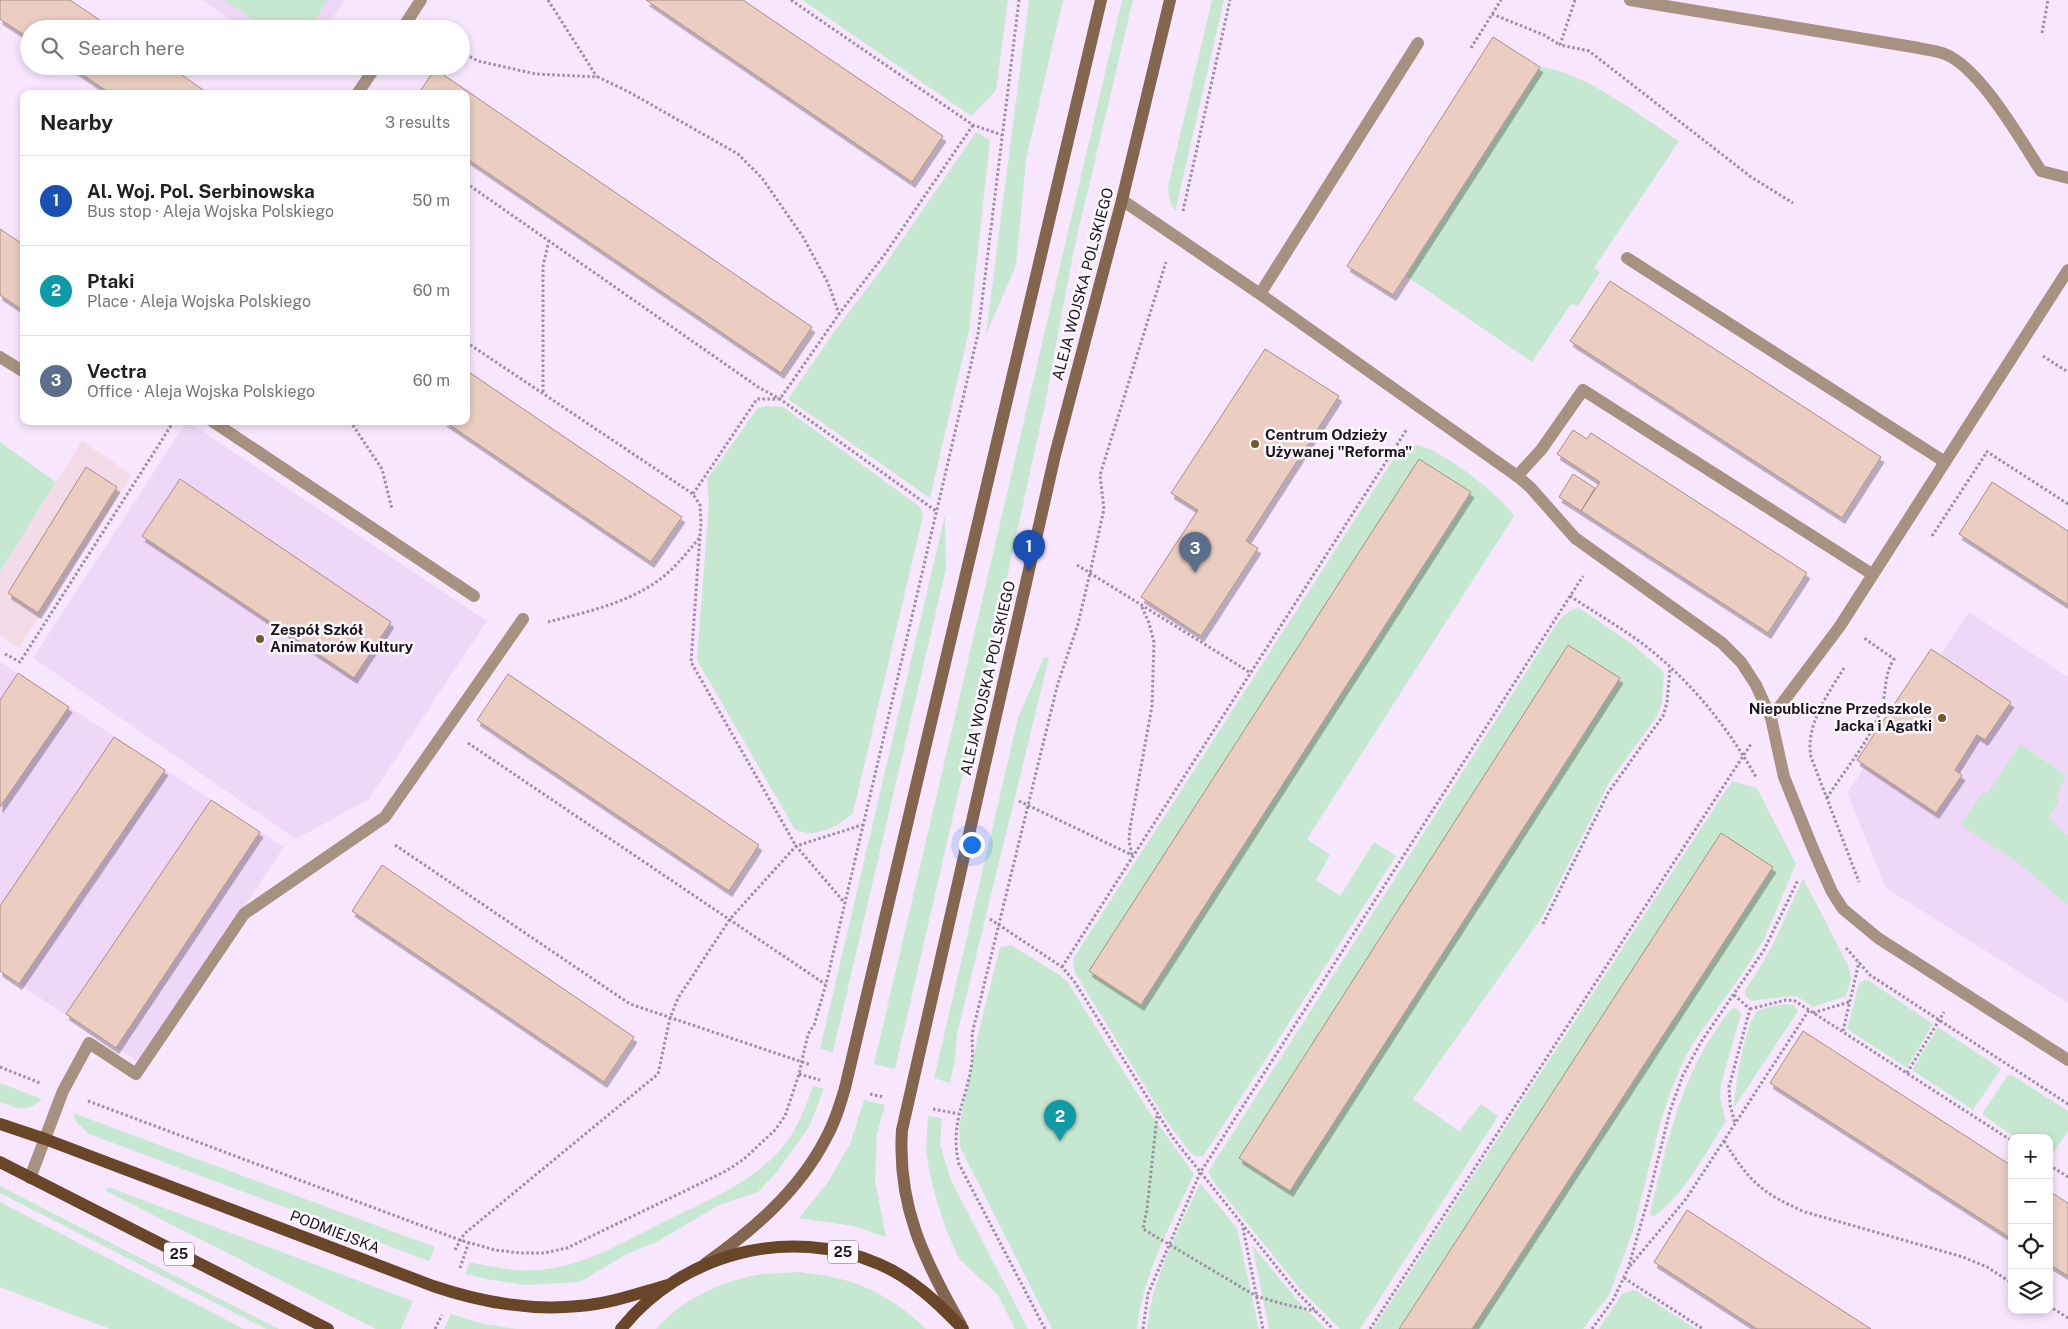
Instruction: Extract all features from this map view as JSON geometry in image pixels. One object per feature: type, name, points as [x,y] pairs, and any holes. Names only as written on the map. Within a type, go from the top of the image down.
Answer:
[{"type":"main road","points":[[702,1266],[738,1240],[771,1211],[795,1184],[827,1138],[845,1088],[1101,0]]},
{"type":"main road","name":"ALEJA WOJSKA POLSKIEGO","points":[[963,1329],[934,1278],[918,1241],[903,1181],[900,1156],[902,1130],[1055,455],[1122,200],[1170,0]]},
{"type":"main road","name":"PODMIEJSKA","points":[[0,1124],[433,1286],[481,1300],[514,1306],[550,1308],[580,1306],[615,1300],[668,1285]]},
{"type":"main road","name":"25","points":[[0,1162],[311,1325],[328,1329]]},
{"type":"main road","name":"25","points":[[668,1285],[702,1266],[736,1254],[764,1247],[803,1246],[842,1251],[880,1264],[914,1283],[941,1306],[963,1329]]},
{"type":"main road","points":[[621,1329],[634,1313],[668,1285]]},
{"type":"street","points":[[408,20],[421,0]]},
{"type":"street","points":[[1630,0],[1946,54],[1965,67],[1983,87],[2041,171],[2068,178]]},
{"type":"street","points":[[1260,294],[1418,43]]},
{"type":"street","points":[[360,90],[370,75]]},
{"type":"street","points":[[1122,200],[1260,294],[1517,476],[1530,487],[1575,538],[1722,643],[1741,662],[1756,685],[1771,718],[1784,777],[1812,849],[1832,892],[1843,909],[1867,930],[2068,1060]]},
{"type":"street","points":[[1627,258],[1945,462]]},
{"type":"street","points":[[1771,718],[1840,626],[2068,270]]},
{"type":"street","points":[[0,357],[20,370]]},
{"type":"street","points":[[1517,476],[1541,450],[1583,390],[1872,574]]},
{"type":"street","points":[[218,425],[474,596]]},
{"type":"street","points":[[30,1178],[64,1092],[89,1043],[136,1074],[244,914],[385,817],[523,619]]},
{"type":"path","points":[[548,0],[598,78]]},
{"type":"path","points":[[791,0],[973,125],[1002,135]]},
{"type":"path","points":[[0,1067],[460,1240],[495,1250],[521,1253],[544,1253],[567,1248],[593,1237],[726,1171],[744,1159],[775,1130],[785,1116],[799,1074],[808,1034],[814,1025],[826,984],[978,334],[1018,0]]},
{"type":"path","points":[[1045,1329],[959,1164],[955,1148],[955,1133],[972,1061],[972,1034],[998,924],[1058,682],[1078,624],[1090,573],[1104,509],[1100,475],[1184,207],[1230,0]]},
{"type":"path","points":[[1471,48],[1501,0]]},
{"type":"path","points":[[1560,45],[1575,0]]},
{"type":"path","points":[[2042,33],[2048,0]]},
{"type":"path","points":[[1492,14],[1544,35],[1560,45],[1589,51],[1751,177],[1793,203]]},
{"type":"path","points":[[470,57],[478,61],[536,74],[598,78],[629,92],[738,154],[756,172],[782,204],[804,237],[828,283],[839,314]]},
{"type":"path","points":[[780,399],[839,314],[885,254],[973,125]]},
{"type":"path","points":[[470,186],[758,387],[780,399],[936,511]]},
{"type":"path","points":[[543,393],[543,266],[549,240]]},
{"type":"path","points":[[470,345],[693,494],[700,505],[701,537],[691,662],[796,846],[844,902]]},
{"type":"path","points":[[693,494],[757,399],[780,399]]},
{"type":"path","points":[[1062,967],[1132,855],[1421,407]]},
{"type":"path","points":[[5,654],[20,662],[171,425]]},
{"type":"path","points":[[353,425],[382,469],[393,513],[390,540]]},
{"type":"path","points":[[1963,434],[1987,452],[2068,504]]},
{"type":"path","points":[[1928,541],[1987,452]]},
{"type":"path","points":[[523,619],[543,624],[622,600],[645,589],[671,570],[701,537]]},
{"type":"path","points":[[1143,1329],[1148,1294],[1200,1173],[1597,555]]},
{"type":"path","points":[[1077,566],[1251,673]]},
{"type":"path","points":[[1570,596],[1643,644],[1694,691],[1716,716],[1743,754],[1757,780]]},
{"type":"path","points":[[1132,855],[1130,828],[1152,706],[1154,642],[1149,623],[1141,605]]},
{"type":"path","points":[[1859,645],[1869,630]]},
{"type":"path","points":[[1827,798],[1874,726],[1884,701],[1886,674],[1894,659],[1864,638]]},
{"type":"path","points":[[1845,666],[1823,702],[1809,745],[1811,757],[1863,890]]},
{"type":"path","points":[[1543,924],[1608,794],[1663,716],[1667,702],[1670,669]]},
{"type":"path","points":[[1370,1329],[1743,754],[1771,718]]},
{"type":"path","points":[[465,741],[826,984]]},
{"type":"path","points":[[1018,801],[1132,855]]},
{"type":"path","points":[[456,1250],[464,1234],[658,1074],[670,1018],[678,998],[730,919],[796,846],[862,825]]},
{"type":"path","points":[[395,845],[630,1004],[811,1065]]},
{"type":"path","points":[[1592,1329],[1613,1300],[1628,1269],[1670,1111],[1683,1075],[1702,1042],[1764,950],[1812,849]]},
{"type":"path","points":[[990,919],[1062,967],[1074,981],[1157,1116],[1243,1227],[1296,1291],[1333,1329]]},
{"type":"path","points":[[1843,1032],[1867,930]]},
{"type":"path","points":[[1906,1073],[1958,989]]},
{"type":"path","points":[[1734,995],[1750,1009]]},
{"type":"path","points":[[1750,1009],[1786,1000],[1795,1001],[2008,1138]]},
{"type":"path","points":[[1628,1269],[1686,1200],[1735,1123],[1811,1011],[1850,1002]]},
{"type":"path","points":[[1735,1123],[1730,1105],[1729,1086],[1750,1009]]},
{"type":"path","points":[[799,1074],[907,1104],[959,1114]]},
{"type":"path","points":[[1157,1116],[1147,1209],[1143,1229],[1256,1296],[1316,1311]]},
{"type":"path","points":[[1724,1141],[1740,1168],[1760,1188],[1784,1203],[1805,1212],[1963,1257],[1987,1267],[2008,1280]]},
{"type":"path","points":[[2053,1168],[2068,1177]]},
{"type":"path","points":[[1243,1227],[1263,1329]]},
{"type":"path","points":[[1624,1278],[1703,1329]]},
{"type":"path","points":[[2053,1309],[2068,1318]]},
{"type":"shaded area","points":[[202,0],[345,0],[331,20],[232,20]]},
{"type":"shaded area","name":"Zespół Szkół Animatorów Kultury","points":[[184,425],[193,425],[487,621],[369,799],[296,839],[33,658]]},
{"type":"shaded area","points":[[82,441],[132,475],[19,648],[0,635],[0,572]]},
{"type":"shaded area","points":[[1969,612],[2068,677],[2068,1003],[1886,888],[1847,793],[1865,766],[1857,760],[1931,649],[1940,655]]},
{"type":"shaded area","points":[[0,662],[284,847],[140,1063],[0,972]]},
{"type":"green space","points":[[224,0],[328,0],[315,20],[254,20]]},
{"type":"green space","points":[[802,0],[1008,0],[996,91],[971,116]]},
{"type":"green space","points":[[1029,0],[1063,0],[1026,160],[1016,266],[986,334]]},
{"type":"green space","points":[[1122,0],[1133,0],[1074,249],[1045,404],[988,664],[895,1069],[874,1064]]},
{"type":"green space","points":[[1212,0],[1224,0],[1175,212],[1169,198],[1168,186]]},
{"type":"green space","points":[[1540,67],[1557,70],[1575,77],[1612,96],[1679,141],[1594,268],[1600,272],[1578,306],[1571,304],[1532,362],[1406,276]]},
{"type":"green space","points":[[976,132],[990,140],[969,331],[930,498],[788,399],[834,332],[884,266]]},
{"type":"green space","points":[[766,406],[783,407],[920,507],[923,516],[853,813],[833,827],[808,833],[794,828],[697,660],[709,503],[707,479],[758,408]]},
{"type":"green space","points":[[0,442],[56,482],[0,572]]},
{"type":"green space","points":[[1418,445],[1441,455],[1470,474],[1497,497],[1514,516],[1307,839],[1330,855],[1316,880],[1340,896],[1374,842],[1396,856],[1206,1152],[1203,1156],[1195,1156],[1188,1150],[1163,1116],[1075,973],[1073,959],[1393,460],[1406,448]]},
{"type":"green space","points":[[945,515],[946,569],[833,1052],[820,1049]]},
{"type":"green space","points":[[1579,608],[1632,644],[1664,672],[1662,704],[1655,719],[1610,781],[1542,917],[1413,1099],[1459,1131],[1481,1104],[1498,1116],[1360,1329],[1340,1329],[1302,1291],[1215,1184],[1208,1172],[1555,626],[1568,612]]},
{"type":"green space","points":[[1044,657],[1049,658],[957,1034],[955,1060],[950,1083],[934,1078],[1018,718]]},
{"type":"green space","points":[[2020,744],[2066,775],[2058,793],[2058,803],[2048,818],[2068,836],[2068,905],[2017,862],[1961,825],[1983,792],[1987,794]]},
{"type":"green space","points":[[1732,781],[1757,788],[1796,864],[1764,939],[1744,971],[1693,1043],[1681,1066],[1660,1124],[1633,1231],[1609,1295],[1583,1329],[1373,1329]]},
{"type":"green space","points":[[1803,878],[1848,965],[1851,979],[1846,996],[1813,1007],[1798,997],[1791,996],[1751,1001],[1745,995],[1745,991],[1773,945]]},
{"type":"green space","points":[[1011,945],[1067,981],[1144,1104],[1194,1174],[1151,1269],[1140,1309],[1137,1329],[1052,1329],[960,1147],[959,1127],[979,1031],[1000,947]]},
{"type":"green space","points":[[1868,980],[1933,1024],[1907,1068],[1847,1029],[1859,983]]},
{"type":"green space","points":[[1785,1004],[1794,1005],[1798,1011],[1734,1108],[1741,1057],[1753,1017],[1758,1011]]},
{"type":"green space","points":[[1733,1008],[1738,1009],[1741,1014],[1721,1084],[1720,1097],[1726,1121],[1702,1160],[1673,1200],[1652,1217],[1650,1213],[1662,1165],[1683,1095],[1703,1051],[1724,1018]]},
{"type":"green space","points":[[1938,1027],[2001,1069],[1973,1110],[1912,1070]]},
{"type":"green space","points":[[2008,1075],[2012,1075],[2068,1111],[2068,1131],[2053,1153],[2053,1134],[2010,1134],[1983,1115],[1983,1112]]},
{"type":"green space","points":[[0,1083],[42,1099],[27,1108],[17,1108],[0,1102]]},
{"type":"green space","points":[[813,1086],[824,1089],[809,1127],[777,1172],[758,1192],[719,1205],[658,1241],[625,1255],[580,1282],[525,1285],[465,1274],[470,1262],[512,1270],[538,1270],[554,1268],[586,1259],[617,1246],[728,1190],[759,1170],[785,1144],[798,1123]]},
{"type":"green space","points":[[864,1100],[885,1105],[877,1134],[875,1181],[886,1237],[853,1226],[799,1218],[828,1182],[850,1144]]},
{"type":"green space","points":[[73,1113],[435,1247],[429,1261],[89,1134],[76,1122]]},
{"type":"green space","points":[[928,1116],[942,1118],[940,1144],[951,1180],[1028,1329],[1015,1329],[998,1295],[959,1259],[948,1234],[930,1175],[926,1151]]},
{"type":"green space","points":[[1200,1183],[1237,1228],[1259,1329],[1147,1329],[1154,1291],[1160,1273]]},
{"type":"green space","points":[[0,1186],[279,1329],[266,1329],[0,1193]]},
{"type":"green space","points":[[108,1187],[413,1301],[401,1329],[376,1329],[106,1191]]},
{"type":"green space","points":[[0,1202],[244,1329],[110,1329],[0,1287]]},
{"type":"green space","points":[[1252,1245],[1298,1301],[1326,1329],[1269,1329]]},
{"type":"green space","points":[[799,1272],[832,1277],[874,1291],[907,1312],[926,1329],[656,1329],[689,1301],[715,1287],[757,1275]]},
{"type":"green space","points":[[1633,1290],[1696,1329],[1599,1329],[1622,1294]]},
{"type":"green space","points":[[451,1314],[484,1324],[517,1329],[444,1329]]},
{"type":"building","points":[[0,0],[70,0],[100,20],[20,20],[20,32],[0,19]]},
{"type":"building","points":[[646,0],[743,0],[943,136],[912,182]]},
{"type":"building","points":[[1493,37],[1540,67],[1393,295],[1347,266]]},
{"type":"building","points":[[83,75],[182,75],[203,90],[105,90]]},
{"type":"building","points":[[431,75],[444,75],[466,90],[421,90]]},
{"type":"building","points":[[470,93],[812,327],[781,373],[470,161]]},
{"type":"building","points":[[0,229],[20,242],[20,308],[0,295]]},
{"type":"building","points":[[1610,281],[1881,457],[1842,518],[1570,341]]},
{"type":"building","points":[[1265,349],[1339,396],[1246,541],[1258,548],[1201,636],[1141,597],[1198,510],[1171,493]]},
{"type":"building","points":[[470,373],[682,517],[651,562],[450,425],[470,425]]},
{"type":"building","points":[[1573,430],[1587,439],[1591,433],[1807,573],[1768,633],[1581,511],[1600,482],[1557,454]]},
{"type":"building","points":[[1419,459],[1471,492],[1141,1005],[1089,971]]},
{"type":"building","points":[[86,467],[117,487],[38,613],[8,593]]},
{"type":"building","points":[[1573,474],[1595,488],[1581,511],[1559,497]]},
{"type":"building","points":[[180,479],[391,622],[354,678],[142,536]]},
{"type":"building","points":[[1992,482],[2068,531],[2068,605],[1959,534]]},
{"type":"building","points":[[1568,645],[1620,678],[1290,1191],[1239,1158]]},
{"type":"building","name":"Niepubliczne Przedszkole Jacka i Agatki","points":[[1931,649],[2011,702],[1985,740],[1977,735],[1955,770],[1962,775],[1936,813],[1857,760]]},
{"type":"building","points":[[18,673],[69,707],[0,807],[0,700]]},
{"type":"building","points":[[508,674],[759,845],[729,891],[477,720]]},
{"type":"building","points":[[114,737],[165,770],[19,984],[0,971],[0,906]]},
{"type":"building","points":[[211,800],[260,832],[116,1048],[66,1014]]},
{"type":"building","points":[[1721,833],[1773,867],[1472,1329],[1399,1329]]},
{"type":"building","points":[[382,865],[634,1037],[604,1082],[352,911]]},
{"type":"building","points":[[1803,1031],[2008,1163],[2008,1236],[1770,1083]]},
{"type":"building","points":[[2053,1194],[2068,1203],[2068,1276],[2053,1267]]},
{"type":"building","points":[[1687,1210],[1871,1329],[1757,1329],[1654,1262]]},
{"type":"place","name":"Centrum Odzieży Używanej \"Reforma\"","points":[[1255,444]]},
{"type":"place","name":"Al. Woj. Pol. Serbinowska","points":[[1029,571]]},
{"type":"place","name":"Vectra","points":[[1195,573]]},
{"type":"place","name":"Zespół Szkół Animatorów Kultury","points":[[260,639]]},
{"type":"place","name":"Niepubliczne Przedszkole Jacka i Agatki","points":[[1942,718]]},
{"type":"place","name":"Ptaki","points":[[1060,1141]]}]
